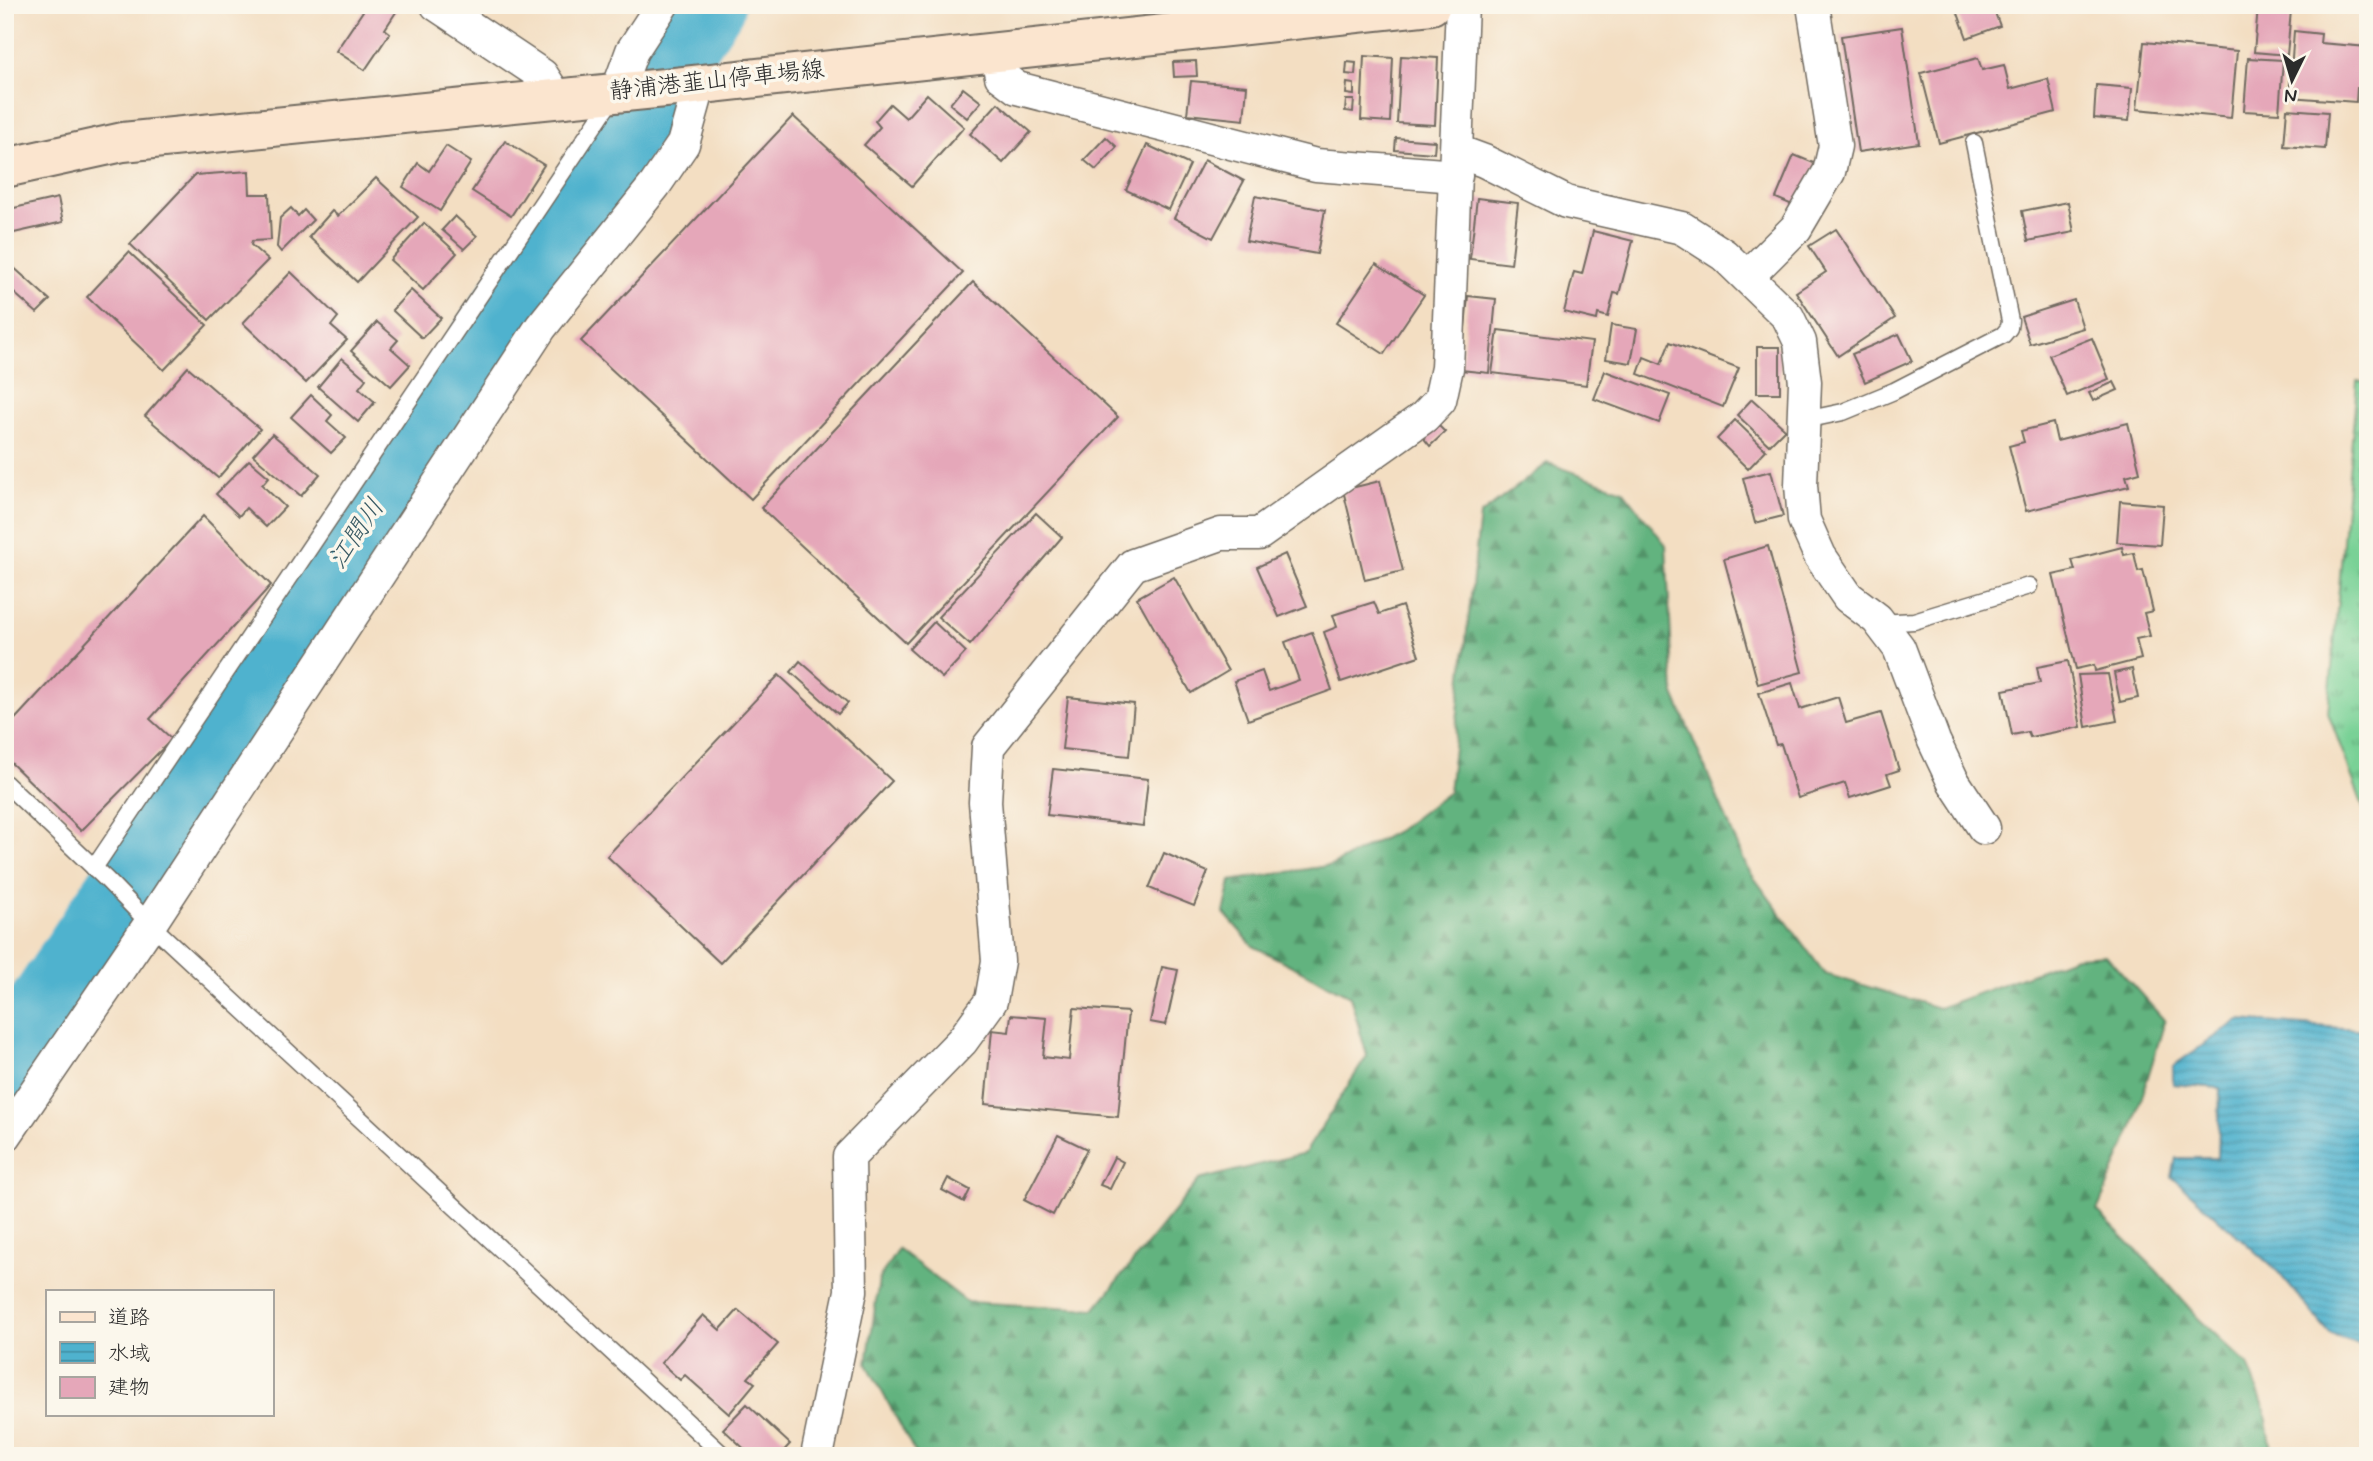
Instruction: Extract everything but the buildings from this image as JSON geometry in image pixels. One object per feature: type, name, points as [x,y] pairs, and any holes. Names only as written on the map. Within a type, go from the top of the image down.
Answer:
[{"type":"main road","name":"静浦港韮山停車場線","points":[[5,169],[122,142],[996,51],[1287,12],[1431,5]]},
{"type":"street","points":[[437,5],[542,75],[557,98]]},
{"type":"street","points":[[617,92],[632,51],[662,5]]},
{"type":"street","points":[[817,1456],[850,1291],[849,1157],[962,1041],[992,1001],[998,961],[985,802],[988,747],[1133,565],[1221,534],[1259,534],[1424,416],[1440,400],[1447,368],[1462,5]]},
{"type":"street","points":[[1747,277],[1796,228],[1810,209],[1829,172],[1835,146],[1813,5]]},
{"type":"street","points":[[996,51],[1001,76],[1017,88],[1316,165],[1485,161],[1566,202],[1682,228],[1724,255],[1788,317],[1801,342],[1805,382],[1801,485],[1804,520],[1820,556],[1848,597],[1880,623],[1899,648],[1934,741],[1953,781],[1984,828]]},
{"type":"street","points":[[5,1136],[142,916],[541,327],[655,185],[683,144],[688,85]]},
{"type":"lane","points":[[94,868],[617,92]]},
{"type":"lane","points":[[1805,420],[1843,412],[1894,391],[2003,335],[2009,328],[2010,321],[1974,143]]},
{"type":"lane","points":[[1880,623],[1914,621],[2029,586]]},
{"type":"lane","points":[[5,783],[142,916],[724,1456]]},
{"type":"green space","points":[[2357,381],[2368,381],[2368,820],[2328,713]]},
{"type":"green space","points":[[1548,463],[1623,490],[1666,545],[1674,694],[1747,868],[1825,974],[1939,1008],[2075,957],[2106,955],[2165,1021],[2133,1126],[2097,1211],[2156,1270],[2198,1318],[2248,1365],[2265,1409],[2272,1450],[2270,1456],[917,1456],[867,1364],[879,1279],[898,1249],[967,1302],[1095,1309],[1199,1180],[1305,1153],[1367,1056],[1350,996],[1253,946],[1224,913],[1231,881],[1333,865],[1397,831],[1449,792],[1480,515]]},
{"type":"water","points":[[2239,1020],[2368,1030],[2368,1347],[2331,1335],[2278,1272],[2172,1177],[2176,1158],[2218,1158],[2220,1088],[2173,1084],[2173,1066]]},
{"type":"waterway","name":"江間川","points":[[5,1064],[709,5]]}]
